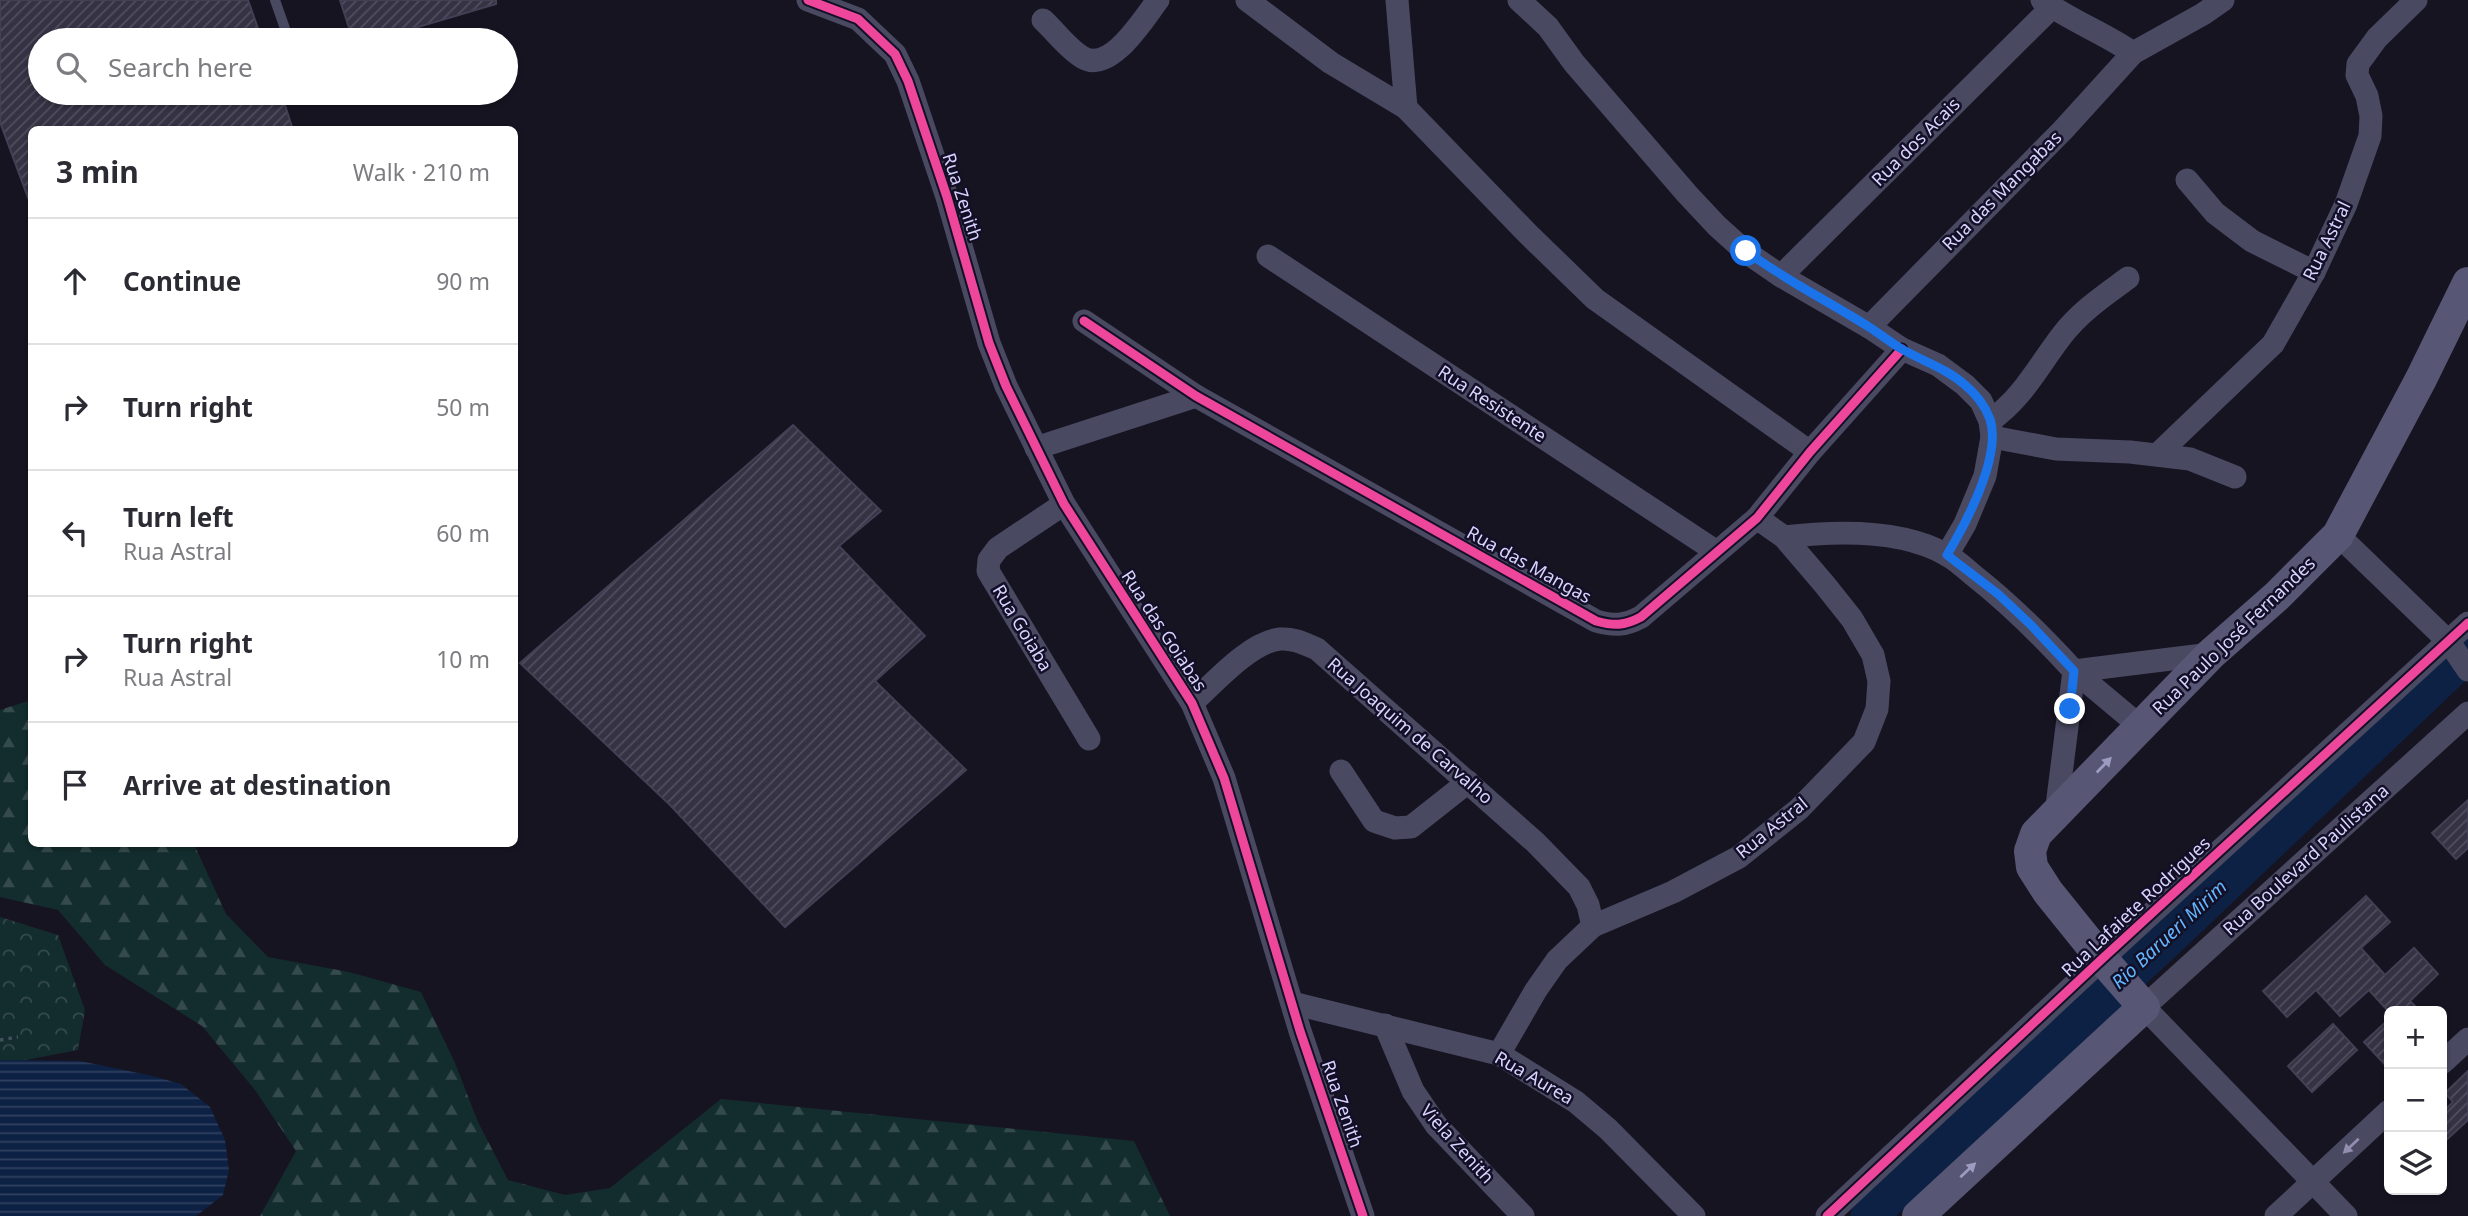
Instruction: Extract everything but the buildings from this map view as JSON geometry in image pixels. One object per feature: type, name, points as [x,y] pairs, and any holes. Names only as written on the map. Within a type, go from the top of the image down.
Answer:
[{"type":"main road","name":"Rua Paulo José Fernandes","points":[[2140,1002],[2048,892],[2032,867],[2030,851],[2036,834],[2211,654],[2277,596],[2338,535],[2421,379],[2468,283]]},
{"type":"main road","points":[[1918,1216],[2140,1002]]},
{"type":"street","name":"Rua Zenith","points":[[808,0],[859,19],[895,54],[908,81],[947,197],[989,343],[1036,448]]},
{"type":"street","points":[[1042,20],[1083,58],[1094,61],[1106,58],[1120,48],[1158,0]]},
{"type":"street","points":[[1247,0],[1331,63],[1406,108],[1595,299],[1810,452]]},
{"type":"street","points":[[1397,0],[1406,108]]},
{"type":"street","points":[[1519,0],[1548,27],[1574,63],[1717,226],[1781,276],[1902,349],[1938,365],[1981,401],[1991,429],[1985,476],[1965,524],[1947,555]]},
{"type":"street","name":"Rua das Mangabas","points":[[1869,327],[2063,130],[2133,53],[2203,15],[2223,0]]},
{"type":"street","name":"Rua Astral","points":[[2158,454],[2273,344],[2314,272],[2346,204],[2371,136],[2371,116],[2367,96],[2357,75],[2358,64],[2377,38],[2416,0]]},
{"type":"street","points":[[2047,4],[2133,53]]},
{"type":"street","name":"Rua dos Acais","points":[[1781,276],[2047,4]]},
{"type":"street","points":[[2187,180],[2215,213],[2252,242],[2314,272]]},
{"type":"street","name":"Rua Resistente","points":[[1268,256],[1717,552]]},
{"type":"street","points":[[1991,429],[2016,401],[2063,334],[2085,310],[2128,278]]},
{"type":"street","name":"Rua das Mangas","points":[[1084,321],[1196,396],[1596,621],[1611,625],[1626,625],[1641,617],[1757,518],[1810,452],[1902,349]]},
{"type":"street","points":[[1036,448],[1196,396]]},
{"type":"street","points":[[1991,429],[2056,449],[2158,454],[2190,460],[2235,477]]},
{"type":"street","name":"Rua das Goiabas","points":[[1036,448],[1064,504],[1192,703],[1224,778],[1292,1003]]},
{"type":"street","name":"Rua Goiaba","points":[[1064,504],[998,548],[989,560],[988,571],[1088,739]]},
{"type":"street","name":"Rua Astral","points":[[1499,1054],[1536,990],[1557,960],[1593,926],[1673,892],[1739,857],[1799,809],[1864,742],[1877,709],[1879,681],[1873,655],[1852,619],[1784,537],[1757,518]]},
{"type":"street","points":[[1784,537],[1825,532],[1866,534],[1922,544],[1947,555],[1998,594],[2074,671],[2141,727]]},
{"type":"street","points":[[2338,535],[2458,655]]},
{"type":"street","name":"Rua Lafaiete Rodrigues","points":[[1827,1216],[2458,655],[2468,623]]},
{"type":"street","name":"Rua Joaquim de Carvalho","points":[[1192,703],[1261,645],[1280,639],[1298,641],[1317,649],[1535,842],[1579,887],[1588,905],[1593,926]]},
{"type":"street","points":[[2074,671],[2211,654]]},
{"type":"street","points":[[2056,814],[2074,671]]},
{"type":"street","name":"Rua Boulevard Paulistana","points":[[2140,1002],[2468,713]]},
{"type":"street","points":[[1341,771],[1374,821],[1395,828],[1411,827],[1468,782]]},
{"type":"street","points":[[2140,1002],[2347,1216]]},
{"type":"street","name":"Rua Zenith","points":[[1292,1003],[1363,1216]]},
{"type":"street","name":"Rua Aurea","points":[[1292,1003],[1499,1054],[1576,1102],[1598,1120],[1694,1216]]},
{"type":"street","name":"Viela Zenith","points":[[1385,1025],[1413,1091],[1436,1125],[1523,1216]]},
{"type":"street","points":[[2447,1058],[2468,1039]]},
{"type":"street","points":[[2276,1216],[2384,1116]]},
{"type":"lane","points":[[275,0],[285,28]]},
{"type":"path","points":[[0,1040],[18,1037]]},
{"type":"green space","points":[[28,701],[28,847],[195,847],[226,914],[268,957],[349,972],[421,992],[455,1063],[478,1122],[508,1180],[565,1195],[610,1188],[721,1099],[1134,1141],[1170,1216],[260,1216],[296,1151],[255,1090],[202,1026],[105,965],[58,910],[0,897],[0,710]]},
{"type":"green space","points":[[0,917],[58,935],[85,1010],[78,1050],[0,1065]]},
{"type":"water","points":[[0,1060],[80,1061],[181,1084],[210,1107],[225,1140],[229,1170],[223,1195],[196,1216],[0,1216]]},
{"type":"waterway","name":"Rio Barueri Mirim","points":[[1869,1216],[2178,929],[2468,653]]},
{"type":"cycle path","points":[[808,0],[858,19],[895,54],[908,81],[947,197],[989,343],[1006,386],[1064,504],[1192,703],[1224,778],[1300,1031],[1363,1216]]},
{"type":"cycle path","points":[[1084,321],[1196,396],[1596,621],[1614,624],[1624,624],[1641,617],[1757,518],[1810,452],[1902,349]]},
{"type":"cycle path","points":[[1827,1216],[2468,623]]},
{"type":"route","points":[[1746,251],[1781,276],[1902,349],[1938,365],[1981,401],[1990,421],[1992,437],[1985,476],[1965,524],[1947,555],[1998,594],[2074,671],[2070,709]]}]
